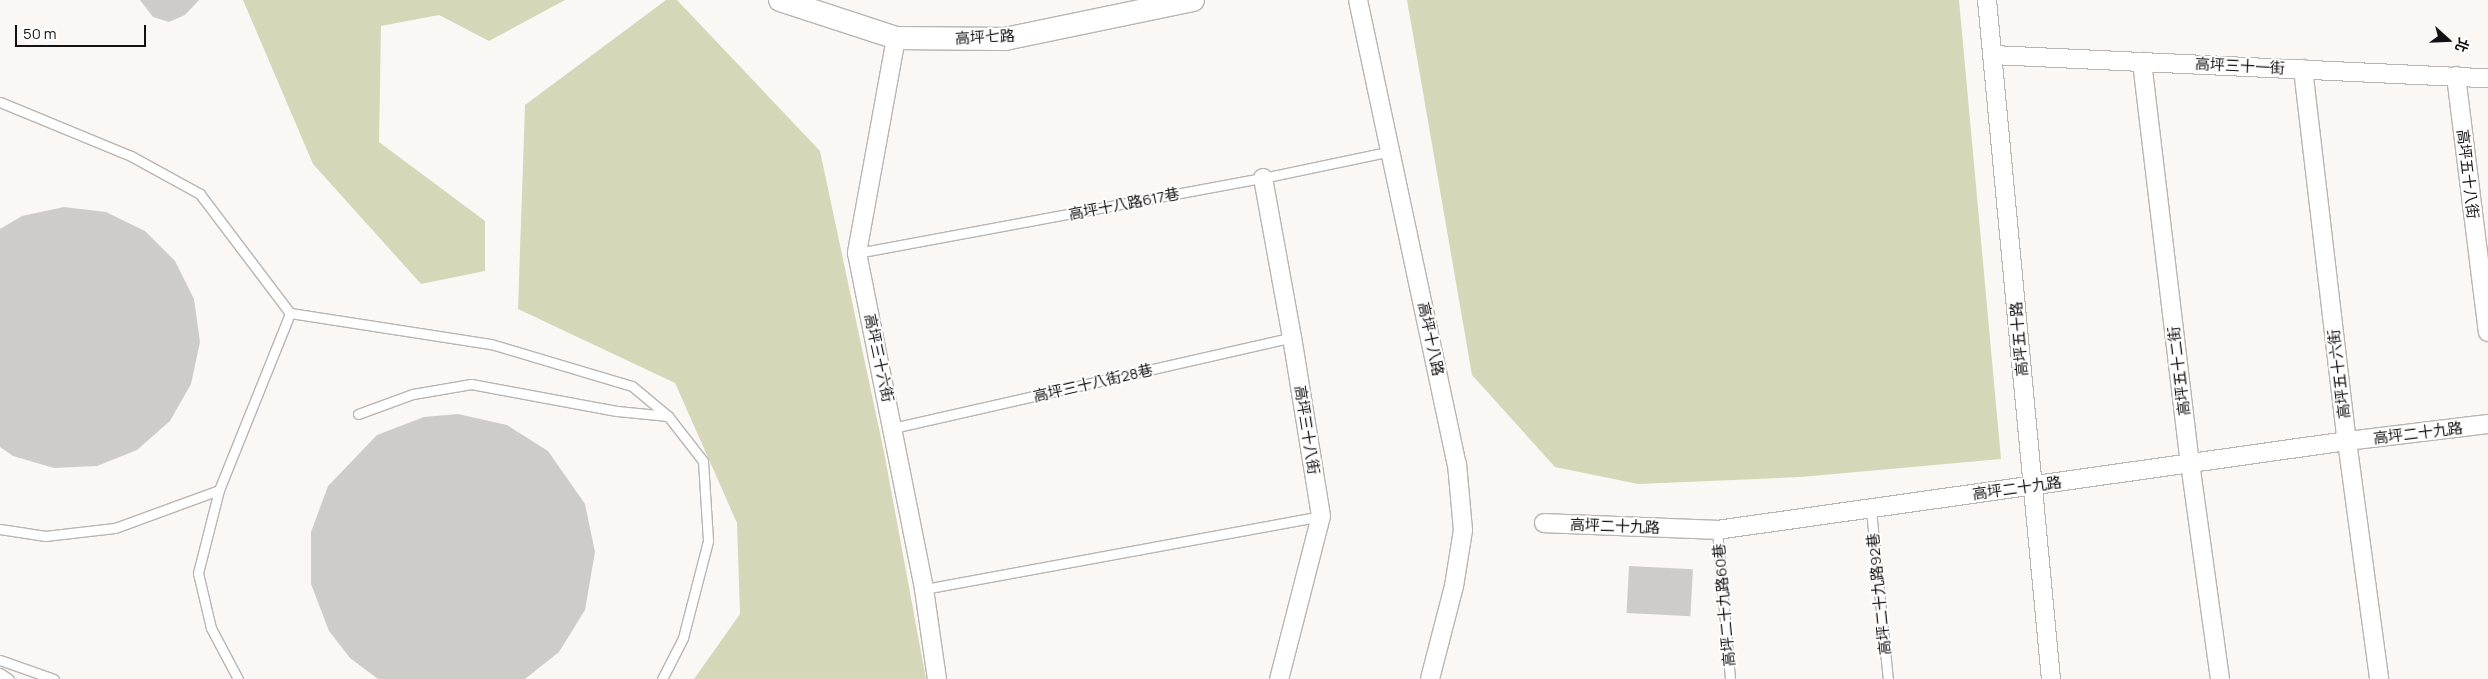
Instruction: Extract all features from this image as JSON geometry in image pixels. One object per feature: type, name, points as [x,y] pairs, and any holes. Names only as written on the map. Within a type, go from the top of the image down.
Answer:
[{"type":"street","name":"高坪七路","points":[[780,0],[896,38],[1005,39],[1193,0]]},
{"type":"street","name":"高坪十八路","points":[[1358,0],[1392,151],[1457,464],[1463,530],[1454,586],[1430,679]]},
{"type":"street","name":"高坪五十路","points":[[1987,0],[2051,679]]},
{"type":"street","name":"高坪三十六街","points":[[896,38],[857,254],[924,589],[937,679]]},
{"type":"street","name":"高坪三十一街","points":[[1993,55],[2488,78]]},
{"type":"street","name":"高坪五十二街","points":[[2142,62],[2190,463],[2220,679]]},
{"type":"street","name":"高坪五十六街","points":[[2303,69],[2347,441],[2379,679]]},
{"type":"street","name":"高坪五十八街","points":[[2456,76],[2488,332]]},
{"type":"street","name":"高坪三十八街","points":[[1263,178],[1292,337],[1321,516],[1279,679]]},
{"type":"street","name":"高坪二十九路","points":[[1544,523],[1717,530],[1871,510],[2347,441],[2488,424]]},
{"type":"lane","points":[[0,102],[131,156],[200,194],[290,313],[491,344],[632,386],[668,416],[703,461],[708,541],[683,638],[662,679]]},
{"type":"lane","name":"高坪十八路617巷","points":[[857,254],[1263,178],[1392,151]]},
{"type":"lane","points":[[238,679],[211,628],[198,573],[219,490],[290,313]]},
{"type":"lane","name":"高坪三十八街28巷","points":[[893,428],[1292,337]]},
{"type":"lane","points":[[358,414],[413,394],[471,384],[617,411],[668,416]]},
{"type":"lane","points":[[0,529],[45,536],[115,528],[219,490]]},
{"type":"lane","name":"高坪二十九路92巷","points":[[1871,510],[1888,679]]},
{"type":"lane","points":[[924,589],[1321,516]]},
{"type":"lane","name":"高坪二十九路60巷","points":[[1717,530],[1730,679]]},
{"type":"lane","points":[[0,660],[54,679]]},
{"type":"lane","points":[[0,673],[9,679]]},
{"type":"green space","points":[[243,0],[565,0],[489,41],[439,15],[381,26],[379,142],[485,221],[485,271],[421,284],[313,164]]},
{"type":"green space","points":[[666,0],[677,0],[820,151],[884,452],[926,679],[694,679],[740,614],[737,523],[675,383],[518,309],[525,105]]},
{"type":"green space","points":[[1407,0],[1959,0],[2001,459],[1801,477],[1638,484],[1555,467],[1472,375]]},
{"type":"building","points":[[140,0],[199,0],[185,15],[169,22],[153,17]]},
{"type":"building","points":[[64,207],[106,212],[145,231],[175,261],[194,299],[200,342],[191,384],[170,421],[137,450],[97,466],[54,468],[13,456],[0,447],[0,229],[22,216]]},
{"type":"building","points":[[458,414],[507,425],[548,451],[585,504],[595,552],[585,610],[559,652],[525,679],[378,679],[350,658],[329,631],[311,584],[311,532],[328,486],[377,435],[424,417]]},
{"type":"building","points":[[1629,566],[1693,569],[1690,616],[1627,613]]}]
